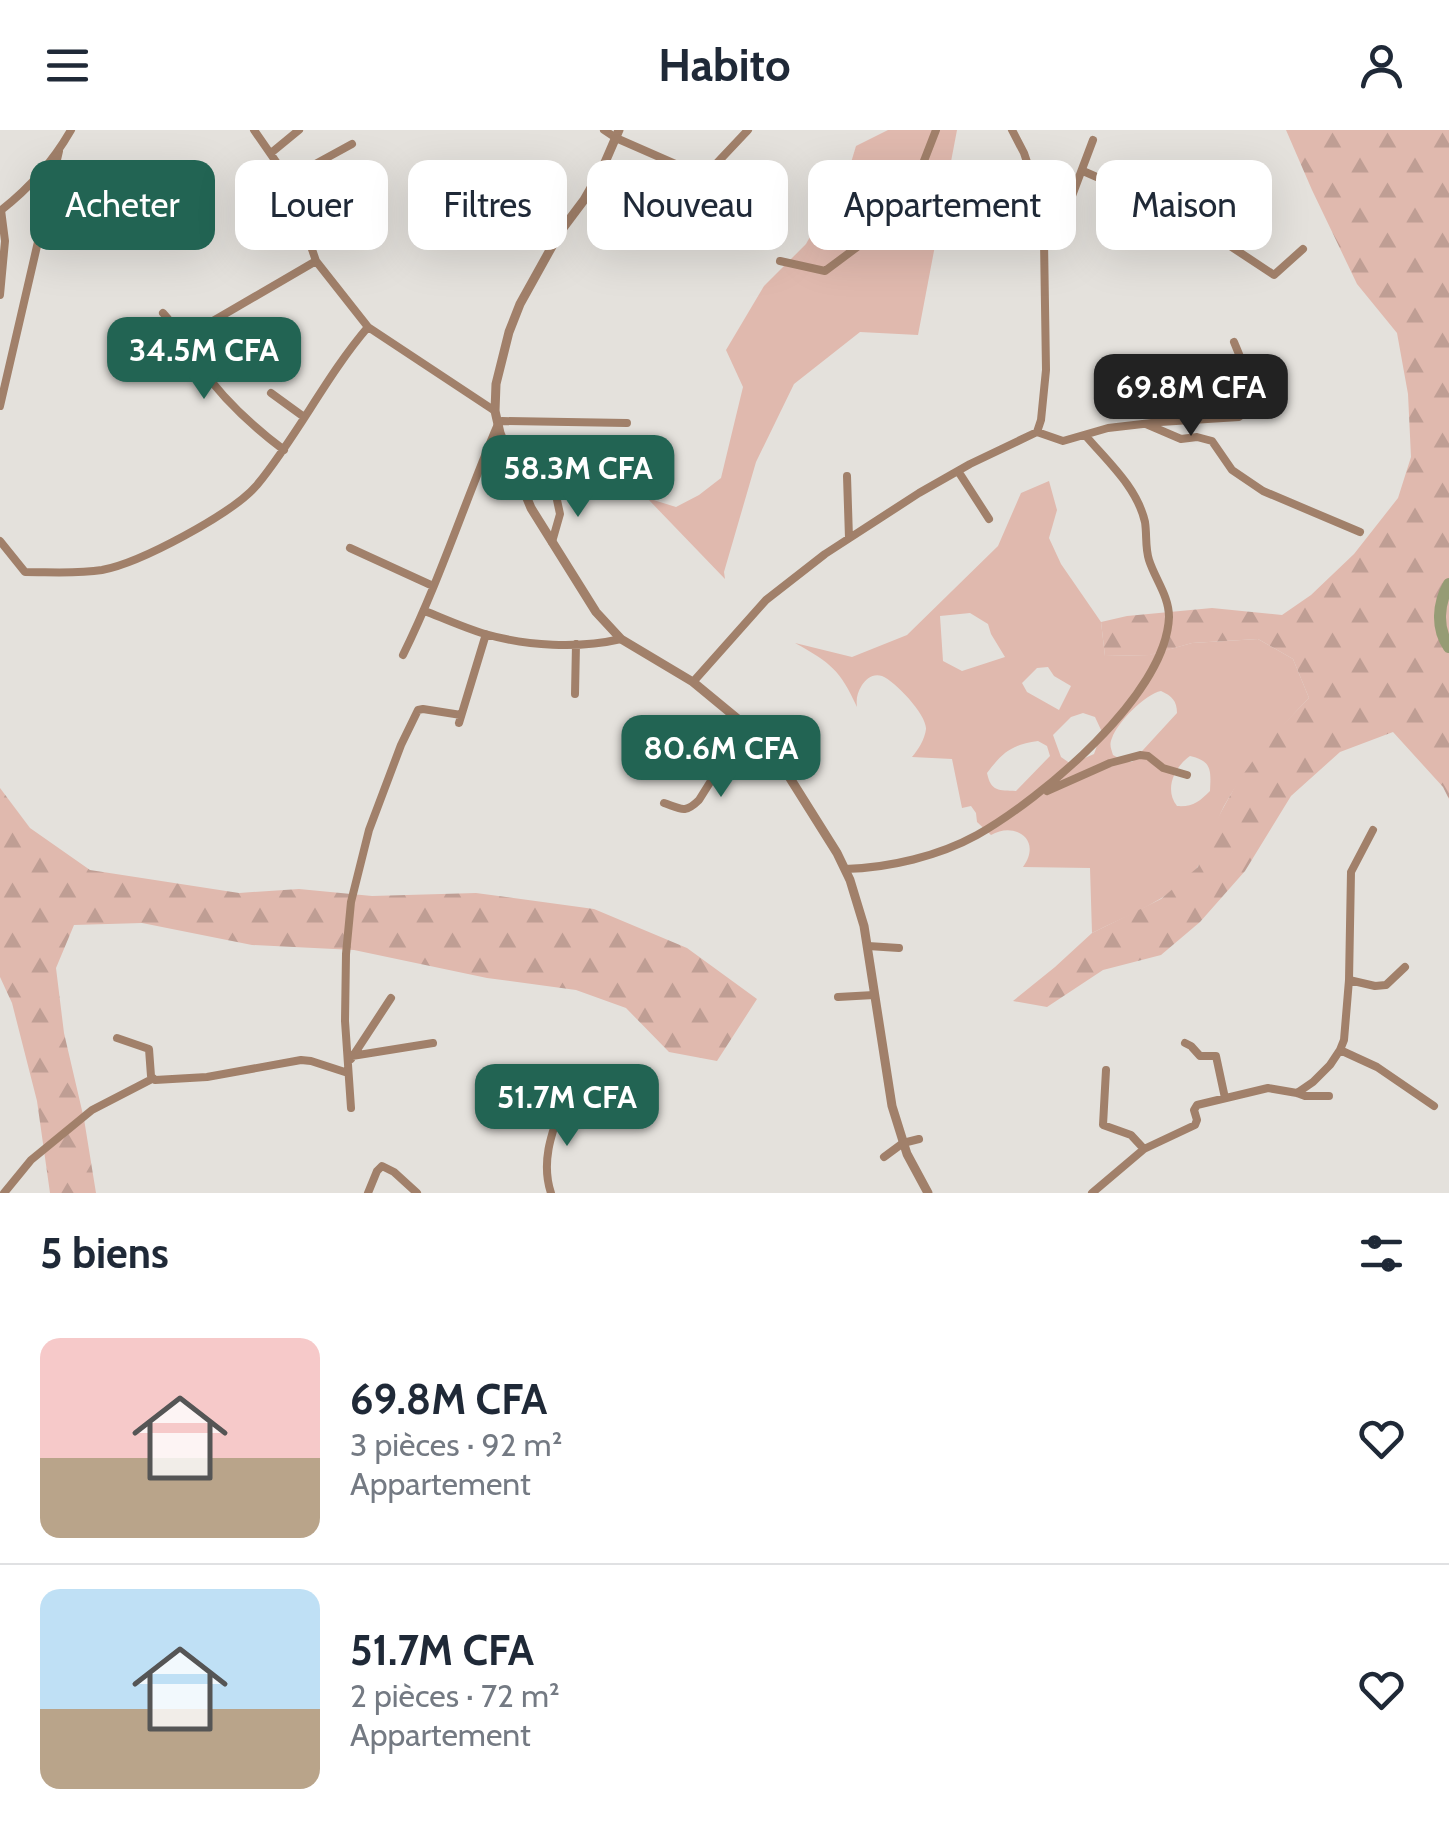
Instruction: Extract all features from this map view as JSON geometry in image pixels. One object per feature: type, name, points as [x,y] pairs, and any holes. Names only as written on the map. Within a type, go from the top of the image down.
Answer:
[{"type":"street","points":[[0,295],[5,241],[0,210],[33,183],[70,130]]},
{"type":"street","points":[[254,130],[276,160]]},
{"type":"street","points":[[271,153],[299,130]]},
{"type":"street","points":[[604,130],[671,160]]},
{"type":"street","points":[[721,160],[748,130]]},
{"type":"street","points":[[780,261],[825,271],[896,218],[915,184],[936,130]]},
{"type":"street","points":[[1012,130],[1026,160]]},
{"type":"street","points":[[618,134],[584,200],[560,232],[520,304],[496,384],[498,424],[531,508],[596,612],[621,639],[692,682],[769,748],[845,870],[868,946],[892,1106],[903,1143],[928,1193]]},
{"type":"street","points":[[1076,189],[1093,140]]},
{"type":"street","points":[[323,160],[352,144]]},
{"type":"street","points":[[0,406],[58,151]]},
{"type":"street","points":[[1083,172],[1096,178]]},
{"type":"street","points":[[312,250],[316,261],[368,327],[495,411]]},
{"type":"street","points":[[692,682],[766,600],[849,538],[958,471],[1037,432],[1046,370],[1044,250]]},
{"type":"street","points":[[1237,250],[1274,274],[1303,250]]},
{"type":"street","points":[[182,339],[316,261]]},
{"type":"street","points":[[163,312],[222,395],[284,450]]},
{"type":"street","points":[[0,541],[25,572],[105,570],[141,557],[230,509],[284,450],[321,390],[368,327]]},
{"type":"street","points":[[1037,432],[1062,441],[1108,428],[1238,416],[1244,413],[1250,398],[1234,342]]},
{"type":"street","points":[[1160,422],[1160,405],[1180,385]]},
{"type":"street","points":[[272,394],[304,417]]},
{"type":"street","points":[[403,655],[425,610],[498,424],[502,420],[627,423]]},
{"type":"street","points":[[1146,424],[1181,439],[1212,441],[1232,470],[1264,491],[1360,532]]},
{"type":"street","points":[[1038,796],[1130,703],[1147,678],[1168,626],[1167,603],[1150,563],[1136,497],[1085,435]]},
{"type":"street","points":[[958,471],[989,518]]},
{"type":"street","points":[[847,476],[849,538]]},
{"type":"street","points":[[552,542],[560,514],[557,500]]},
{"type":"street","points":[[350,548],[433,586]]},
{"type":"street","points":[[425,610],[486,634],[550,644],[621,639]]},
{"type":"street","points":[[351,1108],[345,1021],[348,924],[369,830],[418,710],[460,719],[486,634]]},
{"type":"street","points":[[575,694],[576,644]]},
{"type":"street","points":[[664,803],[684,810],[699,800],[746,725]]},
{"type":"street","points":[[845,870],[946,849],[976,836],[1038,796],[1110,763],[1148,756],[1163,768],[1188,775]]},
{"type":"street","points":[[1297,1092],[1330,1065],[1344,1040],[1351,872],[1373,830]]},
{"type":"street","points":[[868,946],[899,948]]},
{"type":"street","points":[[1349,980],[1386,985],[1405,966]]},
{"type":"street","points":[[838,997],[874,995]]},
{"type":"street","points":[[350,1060],[392,998]]},
{"type":"street","points":[[118,1038],[149,1049],[152,1079]]},
{"type":"street","points":[[350,1060],[433,1043]]},
{"type":"street","points":[[1185,1043],[1200,1056],[1216,1056],[1225,1098]]},
{"type":"street","points":[[1340,1050],[1377,1067],[1434,1106]]},
{"type":"street","points":[[4,1193],[31,1160],[92,1110],[152,1079],[207,1077],[300,1060],[311,1060],[348,1074]]},
{"type":"street","points":[[1106,1070],[1103,1125],[1131,1134],[1144,1150]]},
{"type":"street","points":[[1092,1193],[1144,1150],[1195,1125],[1197,1106],[1268,1088],[1305,1096],[1329,1096]]},
{"type":"street","points":[[551,1193],[548,1143],[561,1107]]},
{"type":"street","points":[[884,1157],[903,1143],[919,1140]]},
{"type":"street","points":[[368,1193],[382,1166],[416,1193]]},
{"type":"green space","points":[[888,130],[957,130],[951,160],[852,160],[856,146]]},
{"type":"green space","points":[[1286,130],[1449,130],[1449,799],[1443,787],[1393,732],[1340,752],[1291,796],[1245,871],[1200,922],[1161,955],[1103,970],[1047,1007],[1013,1001],[1092,933],[1161,899],[1198,867],[1215,823],[1237,783],[1267,741],[1309,698],[1293,659],[1258,639],[1192,643],[1150,655],[1105,656],[1101,622],[1212,608],[1282,615],[1311,595],[1354,554],[1398,498],[1411,457],[1408,394],[1397,333],[1357,284]]},
{"type":"green space","points":[[808,240],[808,250],[934,250],[918,335],[860,332],[794,384],[756,462],[725,579],[647,498],[676,507],[721,478],[743,387],[726,350],[764,286]]},
{"type":"green space","points":[[1049,481],[1057,510],[1049,538],[1061,564],[1101,622],[1105,656],[1149,655],[1192,643],[1258,639],[1293,659],[1309,698],[1242,777],[1224,806],[1204,856],[1186,880],[1161,898],[1092,933],[1090,868],[1023,867],[1030,848],[1023,835],[1009,830],[991,835],[977,822],[971,806],[962,808],[952,759],[912,757],[926,729],[916,707],[902,691],[888,679],[873,676],[860,688],[857,707],[833,669],[795,643],[852,657],[907,635],[998,546],[1021,493]],"holes":[[[970,613],[988,624],[1005,657],[962,671],[943,661],[940,616]],[[1048,667],[1054,676],[1071,686],[1059,710],[1027,692],[1022,683],[1037,668]],[[1161,691],[1175,702],[1177,713],[1132,762],[1122,760],[1113,755],[1112,738],[1125,717]],[[1083,713],[1095,717],[1102,732],[1094,754],[1071,764],[1061,757],[1053,735],[1071,717]],[[1038,741],[1047,746],[1050,756],[1016,791],[997,789],[987,773],[1003,755]],[[1190,756],[1209,768],[1210,791],[1192,805],[1177,806],[1173,800],[1171,786],[1179,766]]]},
{"type":"green space","points":[[0,788],[30,828],[90,870],[239,893],[299,889],[372,896],[476,893],[594,909],[687,948],[757,999],[717,1061],[669,1052],[626,1008],[576,990],[487,978],[354,950],[252,945],[142,923],[74,925],[56,968],[64,1033],[96,1193],[50,1193],[37,1101],[12,1003],[0,977]]},
{"type":"waterway","points":[[1449,584],[1440,616],[1449,647]]}]
